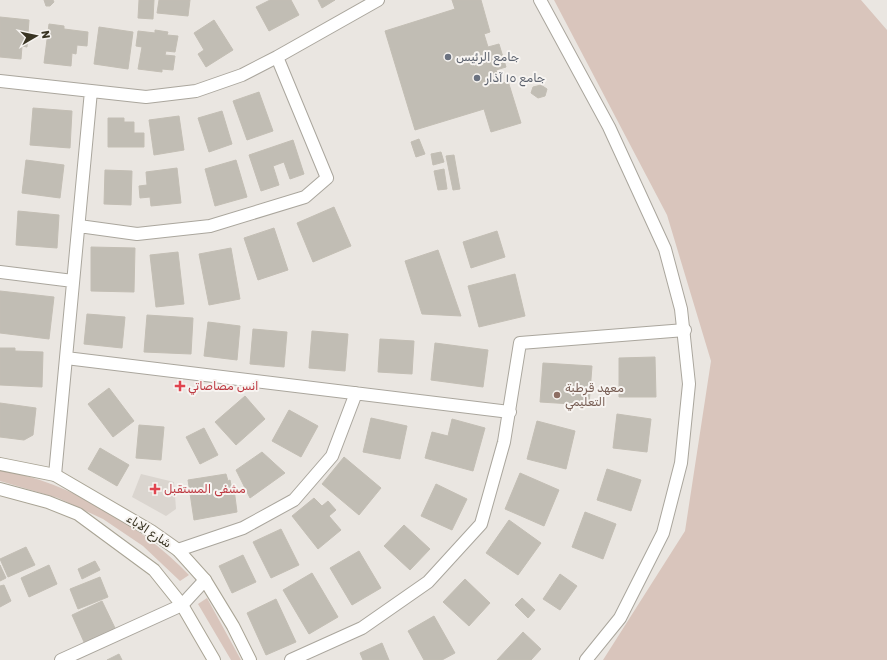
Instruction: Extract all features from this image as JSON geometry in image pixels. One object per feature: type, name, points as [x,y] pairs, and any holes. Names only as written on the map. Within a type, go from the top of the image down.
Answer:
[{"type":"street","points":[[0,81],[146,97],[196,90],[242,75],[278,57],[378,0]]},
{"type":"street","points":[[540,0],[609,126],[658,230],[677,289],[685,330],[689,384],[682,464],[663,533],[620,618],[586,660]]},
{"type":"street","points":[[79,226],[136,234],[210,226],[305,197],[327,178],[278,57]]},
{"type":"street","points":[[55,475],[92,91]]},
{"type":"street","points":[[0,272],[73,281]]},
{"type":"street","points":[[291,660],[362,628],[428,582],[480,524],[504,442],[520,343],[685,330]]},
{"type":"street","points":[[66,358],[510,412]]},
{"type":"street","points":[[178,550],[243,528],[294,500],[332,456],[356,393]]},
{"type":"street","name":"شارع الاباء","points":[[0,464],[55,475],[151,531],[178,550],[205,580],[233,626],[250,660]]},
{"type":"street","points":[[0,489],[48,502],[78,514],[154,570],[182,605],[214,660]]},
{"type":"street","points":[[68,659],[182,605],[205,580]]},
{"type":"shaded area","points":[[554,0],[861,0],[887,30],[887,660],[603,660],[685,531],[711,361],[667,215]]},
{"type":"shaded area","points":[[0,470],[52,484],[102,508],[149,539],[189,575],[180,581],[143,546],[103,519],[58,498],[0,481]]},
{"type":"shaded area","name":"مشفى المستقبل","points":[[141,474],[174,482],[176,509],[166,516],[132,497]]},
{"type":"shaded area","points":[[207,598],[241,660],[231,660],[198,604]]},
{"type":"building","points":[[44,0],[53,0],[54,2],[50,6],[46,6]]},
{"type":"building","points":[[139,0],[154,0],[153,19],[138,18]]},
{"type":"building","points":[[159,0],[190,0],[188,16],[157,13]]},
{"type":"building","points":[[270,0],[291,0],[299,15],[269,31],[256,7]]},
{"type":"building","points":[[318,0],[335,0],[322,8]]},
{"type":"building","name":"جامع الرئيس","points":[[452,0],[481,0],[490,32],[484,34],[488,47],[499,44],[506,67],[496,70],[501,84],[508,81],[521,123],[491,132],[484,109],[415,130],[385,31],[455,9]]},
{"type":"building","points":[[0,17],[29,20],[27,47],[22,46],[21,59],[0,57]]},
{"type":"building","points":[[214,20],[233,50],[206,67],[198,54],[204,50],[194,33]]},
{"type":"building","points":[[49,24],[64,26],[64,29],[88,32],[87,46],[77,45],[76,54],[72,53],[71,66],[44,63]]},
{"type":"building","points":[[99,27],[133,32],[128,69],[94,64]]},
{"type":"building","points":[[155,30],[168,32],[167,35],[178,36],[175,52],[166,51],[165,55],[175,56],[173,70],[162,69],[162,72],[138,69],[142,47],[136,46],[138,31],[155,33]]},
{"type":"building","points":[[541,85],[547,89],[545,96],[538,98],[531,93],[533,87]]},
{"type":"building","points":[[259,92],[273,131],[247,140],[233,101]]},
{"type":"building","points":[[33,108],[72,111],[70,148],[30,145]]},
{"type":"building","points":[[222,111],[232,144],[209,152],[198,118]]},
{"type":"building","points":[[179,116],[184,150],[154,155],[149,120]]},
{"type":"building","points":[[108,118],[124,118],[124,122],[134,122],[134,133],[144,133],[144,147],[108,147]]},
{"type":"building","points":[[419,139],[425,154],[416,157],[411,142]]},
{"type":"building","points":[[293,140],[304,174],[290,179],[284,162],[273,166],[279,185],[261,191],[249,155]]},
{"type":"building","points":[[441,152],[444,162],[433,165],[431,154]]},
{"type":"building","points":[[454,155],[460,189],[453,190],[446,156]]},
{"type":"building","points":[[26,160],[64,165],[60,198],[22,193]]},
{"type":"building","points":[[236,160],[247,197],[215,206],[205,169]]},
{"type":"building","points":[[177,168],[181,203],[151,206],[150,197],[140,198],[139,186],[147,185],[146,172]]},
{"type":"building","points":[[444,169],[447,189],[438,190],[434,171]]},
{"type":"building","points":[[105,170],[132,171],[131,205],[104,204]]},
{"type":"building","points":[[334,207],[351,246],[313,262],[297,223]]},
{"type":"building","points":[[18,211],[59,215],[57,248],[16,245]]},
{"type":"building","points":[[274,228],[288,270],[258,280],[244,238]]},
{"type":"building","points":[[497,231],[505,257],[471,268],[463,242]]},
{"type":"building","points":[[91,247],[135,248],[134,292],[91,291]]},
{"type":"building","points":[[231,248],[240,299],[209,305],[199,254]]},
{"type":"building","points":[[438,250],[461,316],[422,314],[405,261]]},
{"type":"building","points":[[178,252],[184,304],[156,307],[150,255]]},
{"type":"building","points":[[515,274],[525,316],[479,327],[468,286]]},
{"type":"building","points":[[0,291],[54,297],[49,339],[0,333]]},
{"type":"building","points":[[87,314],[125,317],[122,348],[84,344]]},
{"type":"building","points":[[147,315],[193,318],[191,354],[144,352]]},
{"type":"building","points":[[208,322],[240,326],[237,360],[204,356]]},
{"type":"building","points":[[253,329],[287,332],[284,367],[250,364]]},
{"type":"building","points":[[312,331],[348,334],[345,371],[309,368]]},
{"type":"building","points":[[380,339],[414,341],[412,374],[378,372]]},
{"type":"building","points":[[435,343],[488,350],[483,387],[431,380]]},
{"type":"building","points":[[0,348],[15,348],[15,351],[43,352],[42,387],[0,385]]},
{"type":"building","points":[[655,357],[656,397],[619,397],[619,358]]},
{"type":"building","points":[[543,363],[592,366],[589,405],[540,402]]},
{"type":"building","points":[[109,388],[134,421],[113,437],[88,404]]},
{"type":"building","points":[[245,396],[265,419],[236,445],[215,422]]},
{"type":"building","points":[[0,403],[36,408],[33,435],[24,440],[0,437]]},
{"type":"building","points":[[289,410],[318,426],[301,457],[272,441]]},
{"type":"building","points":[[617,414],[651,419],[647,452],[613,448]]},
{"type":"building","points":[[371,418],[407,426],[400,459],[363,452]]},
{"type":"building","points":[[452,419],[485,428],[473,471],[425,458],[432,432],[448,436]]},
{"type":"building","points":[[537,421],[575,431],[566,469],[527,459]]},
{"type":"building","points":[[139,425],[164,427],[161,460],[136,458]]},
{"type":"building","points":[[204,428],[218,455],[200,464],[186,437]]},
{"type":"building","points":[[100,448],[129,465],[117,486],[88,469]]},
{"type":"building","points":[[262,452],[285,473],[250,498],[236,470]]},
{"type":"building","points":[[344,457],[381,488],[359,515],[322,484]]},
{"type":"building","points":[[607,469],[641,480],[631,511],[597,500]]},
{"type":"building","points":[[520,473],[559,490],[544,526],[505,509]]},
{"type":"building","points":[[226,474],[228,481],[230,480],[232,490],[234,489],[237,512],[194,520],[188,480]]},
{"type":"building","points":[[436,484],[467,499],[452,530],[421,516]]},
{"type":"building","points":[[314,498],[322,506],[328,501],[336,510],[329,516],[341,530],[318,549],[292,516]]},
{"type":"building","points":[[585,512],[616,524],[603,559],[572,547]]},
{"type":"building","points":[[509,520],[541,543],[518,575],[486,553]]},
{"type":"building","points":[[404,525],[430,549],[410,570],[384,546]]},
{"type":"building","points":[[281,529],[299,565],[271,578],[253,542]]},
{"type":"building","points":[[26,547],[35,565],[8,577],[0,559]]},
{"type":"building","points":[[359,551],[381,588],[352,605],[330,568]]},
{"type":"building","points":[[243,555],[256,582],[232,593],[219,566]]},
{"type":"building","points":[[95,561],[100,570],[82,579],[78,569]]},
{"type":"building","points":[[0,565],[6,578],[0,581]]},
{"type":"building","points":[[49,565],[57,584],[29,597],[21,578]]},
{"type":"building","points":[[312,573],[338,617],[309,634],[283,590]]},
{"type":"building","points":[[560,574],[577,586],[560,610],[543,599]]},
{"type":"building","points":[[100,577],[108,597],[78,609],[70,589]]},
{"type":"building","points":[[465,579],[490,603],[469,626],[443,602]]},
{"type":"building","points":[[4,585],[11,601],[0,607],[0,586]]},
{"type":"building","points":[[522,598],[535,610],[528,618],[515,605]]},
{"type":"building","points":[[276,599],[296,642],[266,655],[247,613]]},
{"type":"building","points":[[102,601],[115,628],[84,642],[72,615]]},
{"type":"building","points":[[434,616],[455,653],[442,660],[424,660],[408,631]]},
{"type":"building","points":[[523,632],[541,649],[531,660],[497,660]]},
{"type":"building","points":[[382,643],[389,660],[363,660],[360,653]]},
{"type":"building","points":[[119,654],[122,660],[107,660]]},
{"type":"place","name":"جامع الرئيس","points":[[448,57]]},
{"type":"place","name":"جامع ١٥ آذار","points":[[477,78]]},
{"type":"place","name":"انس مصاصاتي","points":[[180,386]]},
{"type":"place","name":"معهد قرطبة التعليمي","points":[[557,395]]},
{"type":"place","name":"مشفى المستقبل","points":[[155,489]]}]
